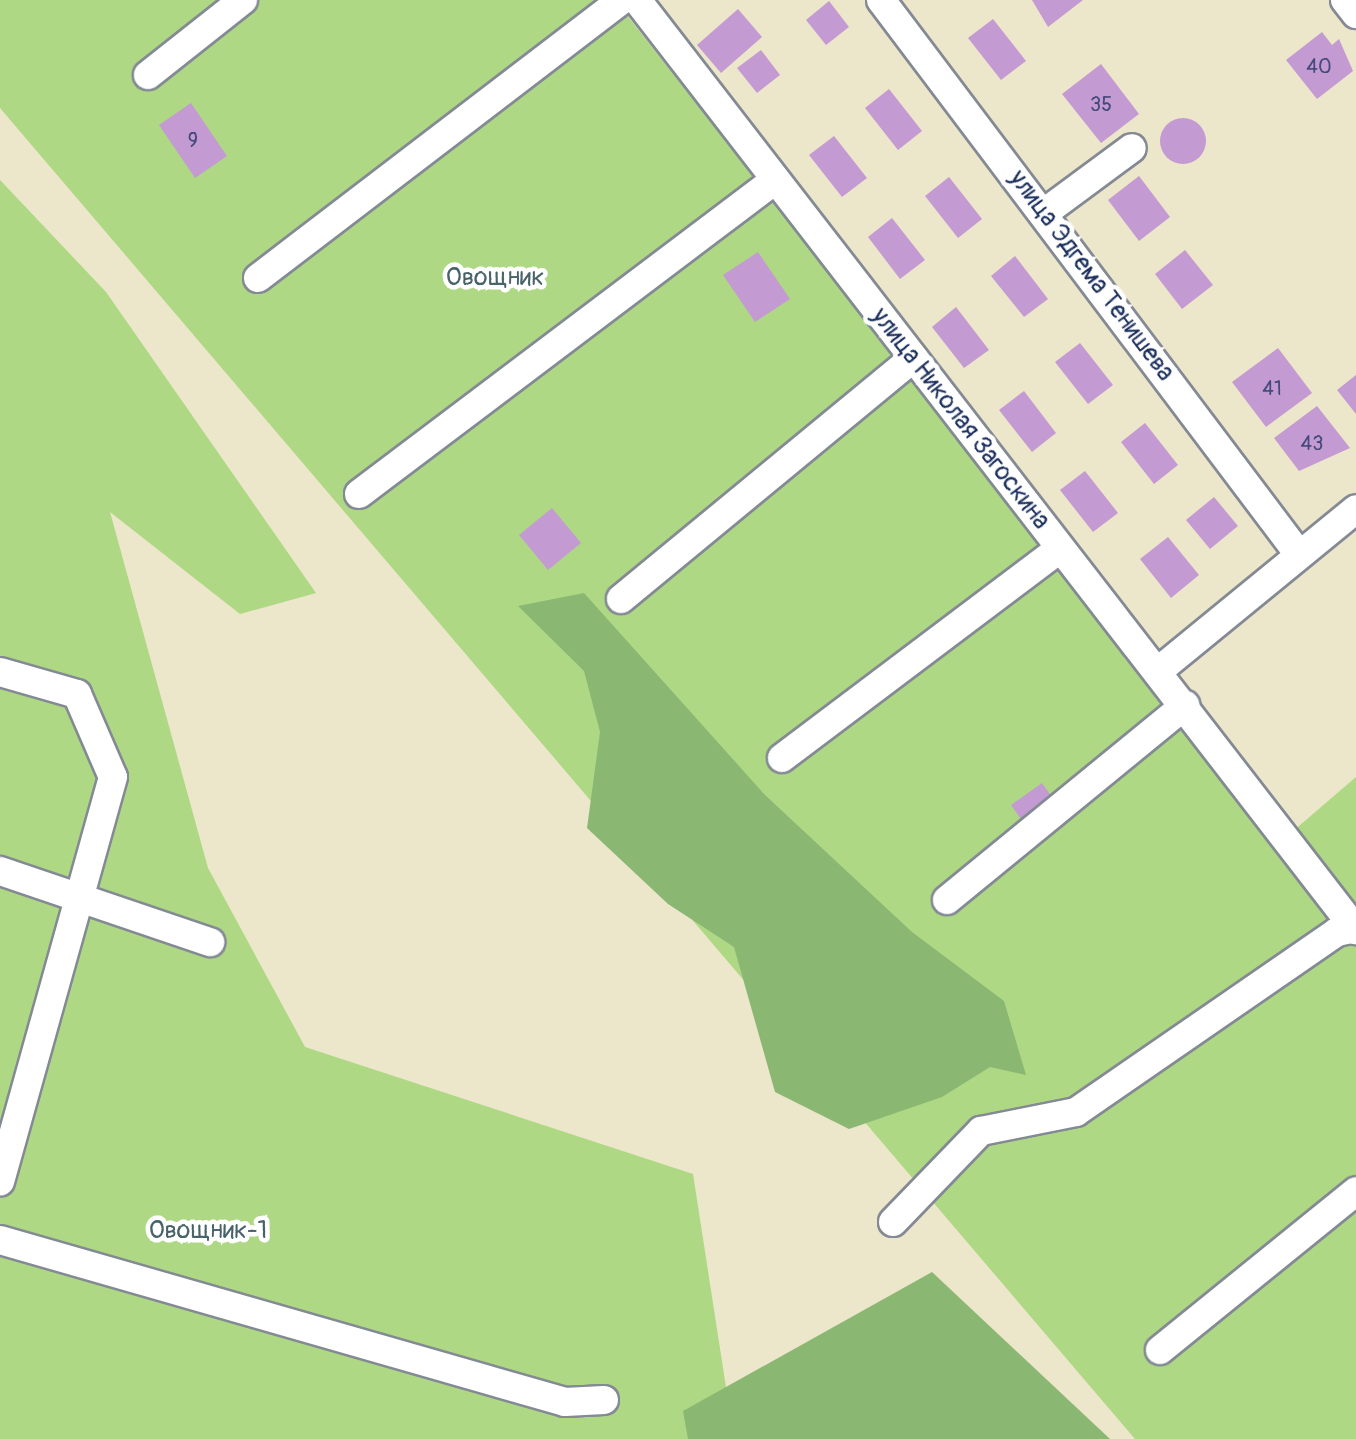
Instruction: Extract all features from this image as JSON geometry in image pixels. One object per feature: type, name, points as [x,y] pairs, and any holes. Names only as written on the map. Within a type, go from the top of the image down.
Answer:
[{"type":"street","points":[[148,74],[243,0]]},
{"type":"street","points":[[258,278],[622,0]]},
{"type":"street","name":"улица Николая Загоскина","points":[[637,0],[1356,929]]},
{"type":"street","name":"улица Эдгема Тенишева","points":[[882,0],[1298,553]]},
{"type":"street","points":[[1345,0],[1356,14]]},
{"type":"street","points":[[1044,213],[1132,148]]},
{"type":"street","points":[[360,494],[775,180]]},
{"type":"street","points":[[620,598],[913,358]]},
{"type":"street","points":[[1157,672],[1356,508]]},
{"type":"street","points":[[782,758],[1059,548]]},
{"type":"street","points":[[0,672],[77,694],[113,777],[0,1182]]},
{"type":"street","points":[[947,900],[1185,705]]},
{"type":"street","points":[[0,871],[210,942]]},
{"type":"street","points":[[893,1222],[980,1131],[1076,1112],[1336,932],[1356,929]]},
{"type":"street","points":[[1160,1350],[1356,1191]]},
{"type":"street","points":[[0,1240],[565,1402],[604,1400]]},
{"type":"green space","name":"Овощник","points":[[0,0],[615,0],[1278,844],[1356,777],[1356,1439],[1135,1439],[0,108]]},
{"type":"green space","name":"Овощник-1","points":[[0,180],[106,292],[316,593],[240,614],[110,512],[208,868],[305,1047],[693,1174],[734,1439],[0,1439]]},
{"type":"green space","points":[[584,593],[765,795],[912,932],[1004,1001],[1026,1075],[990,1067],[942,1097],[849,1129],[775,1092],[734,947],[668,904],[587,828],[600,732],[584,671],[518,606]]},
{"type":"green space","points":[[932,1272],[1110,1439],[688,1439],[683,1411]]},
{"type":"building","points":[[1032,0],[1083,0],[1048,27]]},
{"type":"building","points":[[829,1],[849,27],[826,45],[806,20]]},
{"type":"building","points":[[738,9],[762,37],[721,73],[697,45]]},
{"type":"building","points":[[993,19],[1026,61],[1001,80],[968,38]]},
{"type":"building","points":[[1322,32],[1332,45],[1339,39],[1353,71],[1317,99],[1286,60]]},
{"type":"building","points":[[761,50],[780,75],[757,93],[737,68]]},
{"type":"building","points":[[1101,64],[1139,114],[1101,143],[1062,94]]},
{"type":"building","points":[[889,89],[922,131],[898,150],[865,108]]},
{"type":"building","points":[[191,103],[227,156],[195,178],[159,125]]},
{"type":"building","points":[[1183,118],[1199,125],[1206,141],[1199,157],[1183,164],[1167,157],[1160,141],[1167,125]]},
{"type":"building","points":[[834,136],[867,178],[842,197],[809,155]]},
{"type":"building","points":[[1139,176],[1170,217],[1139,241],[1108,200]]},
{"type":"building","points":[[949,177],[982,219],[958,238],[925,196]]},
{"type":"building","points":[[892,218],[925,260],[900,279],[868,237]]},
{"type":"building","points":[[1185,250],[1213,285],[1182,309],[1155,274]]},
{"type":"building","points":[[758,252],[790,299],[755,322],[723,275]]},
{"type":"building","points":[[1015,256],[1048,299],[1024,317],[991,276]]},
{"type":"building","points":[[956,307],[989,350],[964,368],[932,327]]},
{"type":"building","points":[[1080,343],[1113,385],[1088,404],[1055,362]]},
{"type":"building","points":[[1278,348],[1312,393],[1266,427],[1232,382]]},
{"type":"building","points":[[1356,375],[1356,414],[1337,390]]},
{"type":"building","points":[[1024,391],[1056,433],[1032,452],[999,410]]},
{"type":"building","points":[[1317,406],[1350,448],[1299,471],[1274,438]]},
{"type":"building","points":[[1145,423],[1178,465],[1154,484],[1121,442]]},
{"type":"building","points":[[1085,471],[1118,513],[1093,532],[1060,490]]},
{"type":"building","points":[[1214,497],[1238,526],[1210,549],[1186,520]]},
{"type":"building","points":[[552,508],[581,543],[548,570],[519,535]]},
{"type":"building","points":[[1168,537],[1199,575],[1171,598],[1140,559]]},
{"type":"building","points":[[1042,783],[1056,803],[1025,825],[1011,805]]}]
